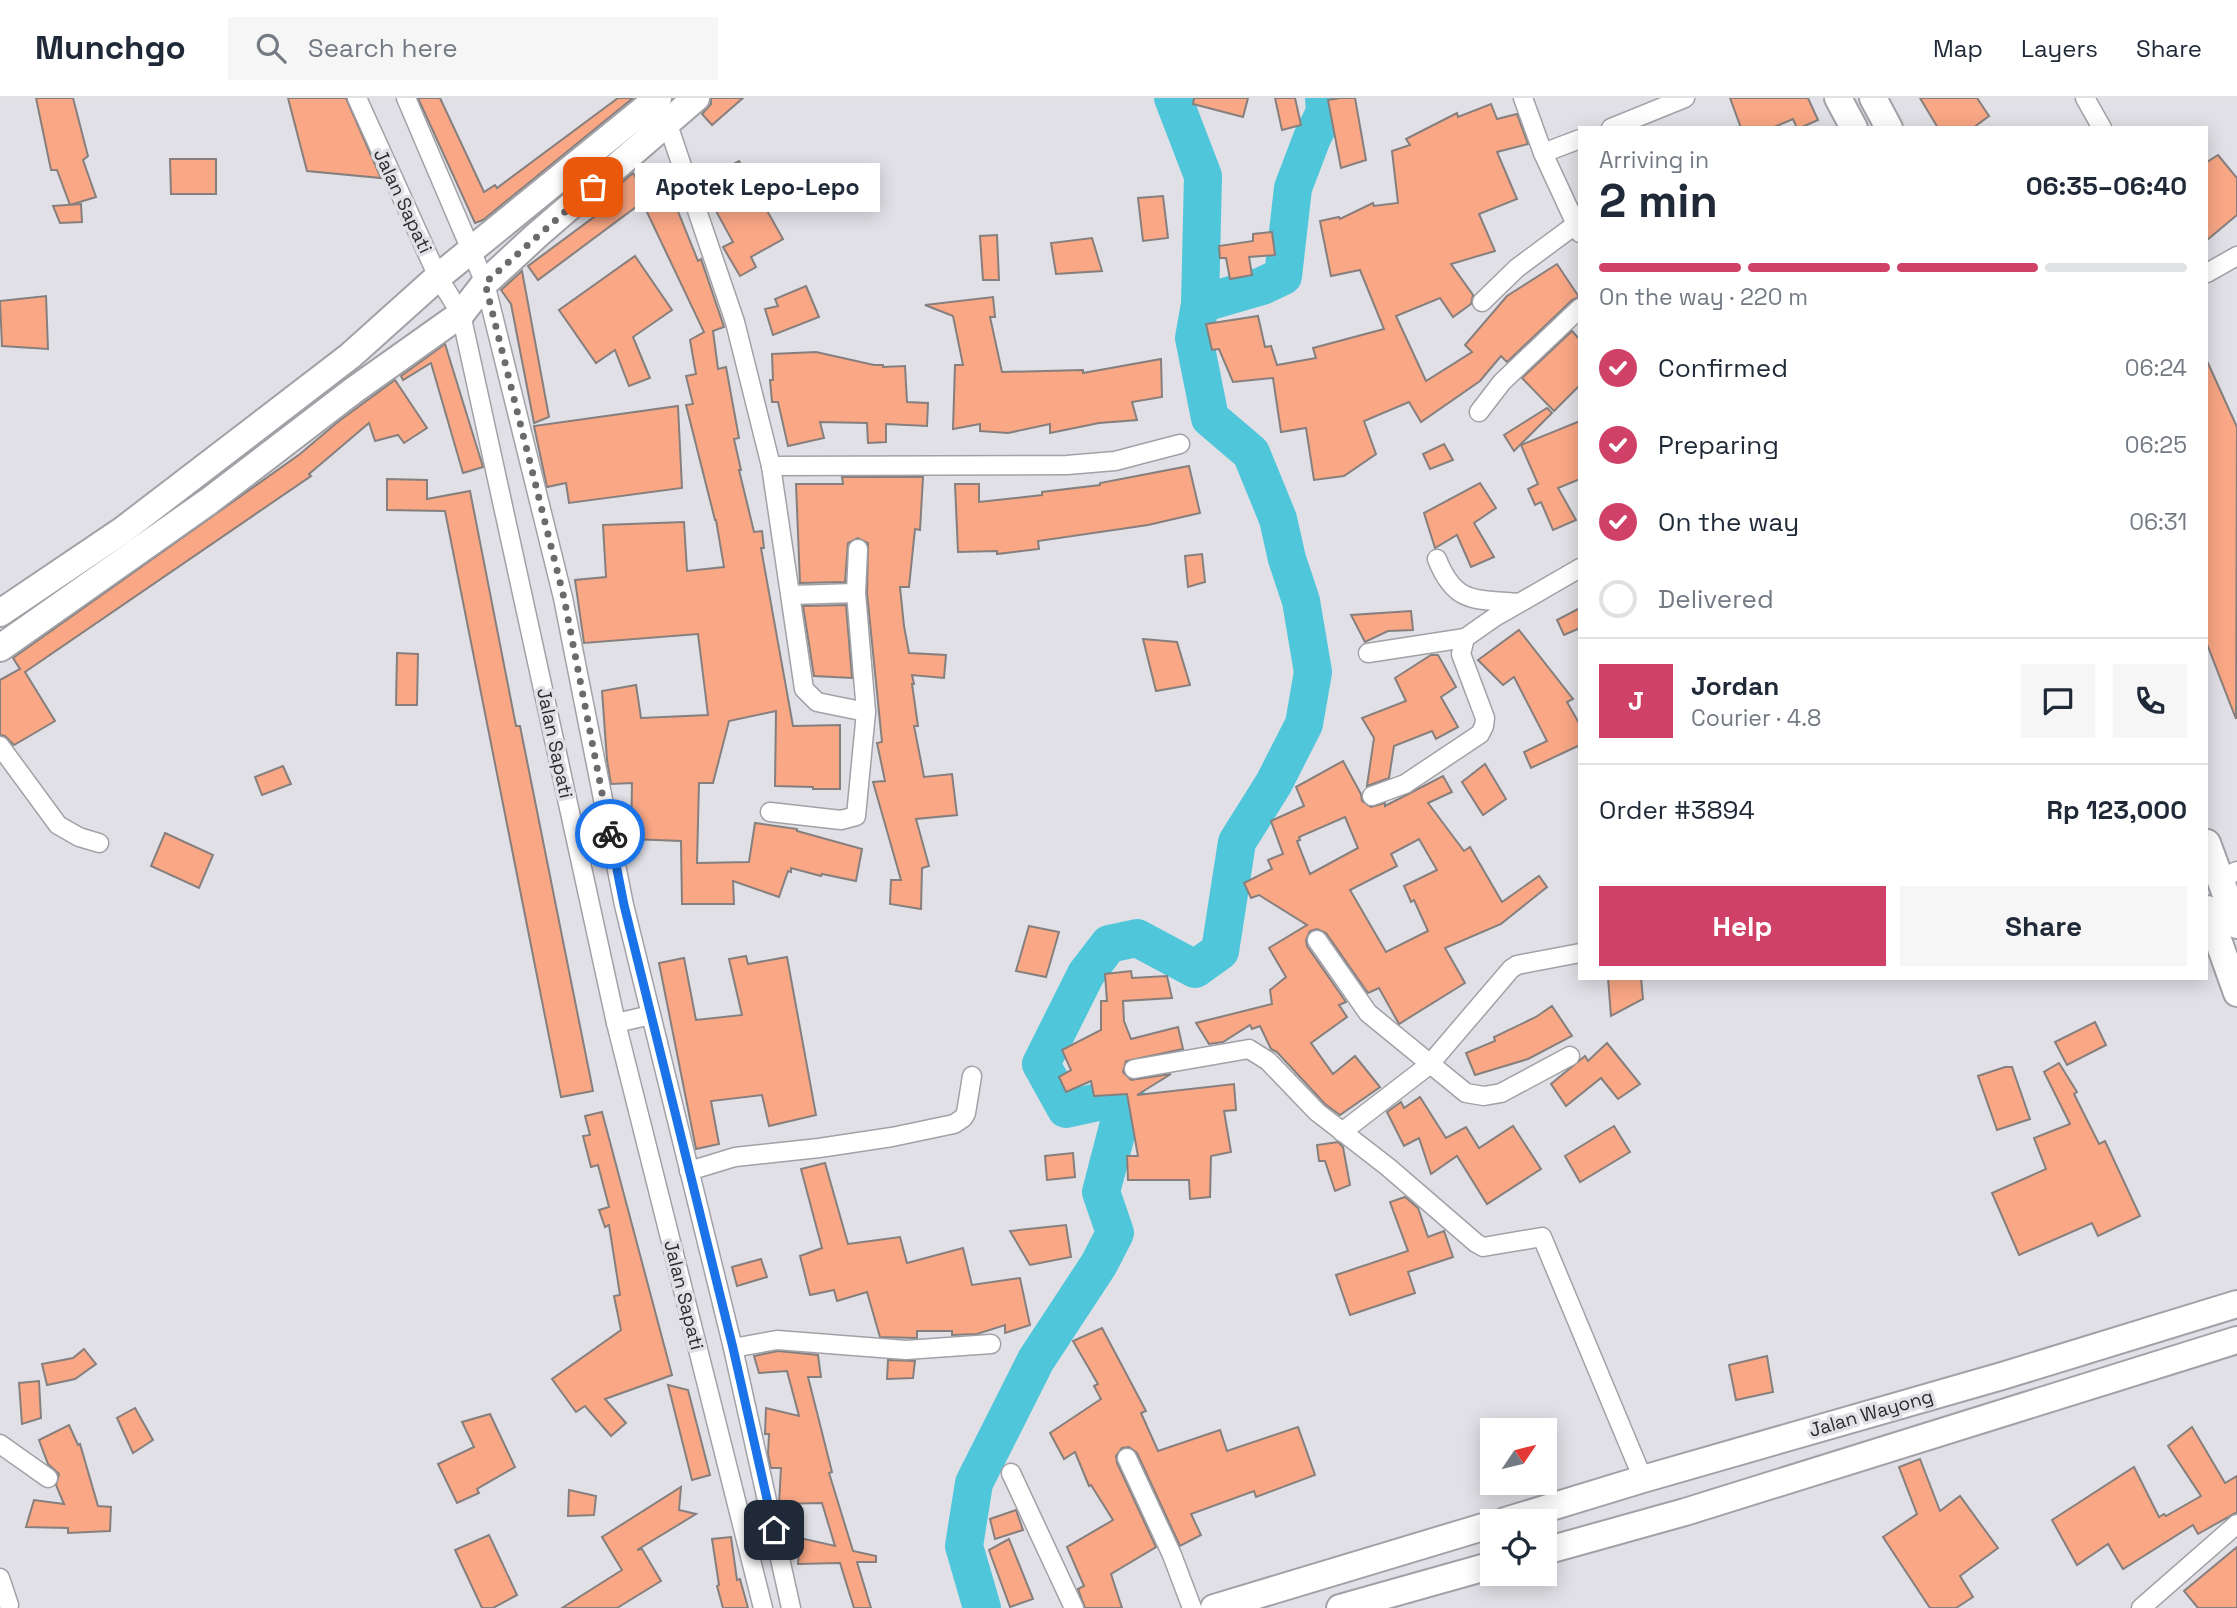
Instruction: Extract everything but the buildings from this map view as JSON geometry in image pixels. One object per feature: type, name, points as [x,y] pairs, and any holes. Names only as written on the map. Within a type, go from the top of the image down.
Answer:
[{"type":"main road","points":[[0,613],[123,530],[350,356],[438,277],[657,98]]},
{"type":"main road","points":[[0,648],[209,501],[354,390],[461,314],[485,283],[537,235],[696,98]]},
{"type":"main road","points":[[1838,98],[1853,126]]},
{"type":"main road","points":[[1873,98],[1888,126]]},
{"type":"main road","points":[[2208,845],[2228,875],[2237,925]]},
{"type":"main road","points":[[2208,912],[2237,993]]},
{"type":"main road","name":"Jalan Wayong","points":[[1544,1509],[2237,1304]]},
{"type":"main road","name":"Jalan Wayong","points":[[1557,1548],[1685,1512],[2237,1340]]},
{"type":"main road","points":[[1897,1406],[1908,1442]]},
{"type":"main road","points":[[1214,1608],[1480,1528]]},
{"type":"main road","points":[[1340,1608],[1480,1570]]},
{"type":"street","name":"Jalan Sapati","points":[[357,98],[438,277],[461,314],[616,1023],[763,1608]]},
{"type":"street","name":"Jalan Sapati","points":[[406,98],[485,283],[564,598],[624,905],[733,1348],[791,1608]]},
{"type":"street","points":[[657,98],[735,322],[771,466],[804,689],[817,702],[866,712]]},
{"type":"street","points":[[1482,302],[1517,268],[1578,229],[1543,153],[1524,98]]},
{"type":"street","points":[[1616,126],[1685,98]]},
{"type":"street","points":[[2085,98],[2101,126]]},
{"type":"street","points":[[1543,153],[1578,140]]},
{"type":"street","points":[[2208,272],[2237,256]]},
{"type":"street","points":[[1479,412],[1502,382],[1578,311]]},
{"type":"street","points":[[771,466],[1067,465],[1115,461],[1180,444]]},
{"type":"street","points":[[771,812],[841,820],[856,816],[866,712],[856,593],[858,549]]},
{"type":"street","points":[[1437,559],[1444,578],[1454,590],[1469,599],[1519,603]]},
{"type":"street","points":[[1368,653],[1465,638],[1578,569]]},
{"type":"street","points":[[791,595],[856,593]]},
{"type":"street","points":[[1372,796],[1405,784],[1480,734],[1485,718],[1461,654],[1465,638]]},
{"type":"street","points":[[0,746],[58,825],[79,837],[99,843]]},
{"type":"street","points":[[1317,940],[1368,1013],[1466,1093],[1484,1096],[1501,1093],[1570,1056]]},
{"type":"street","points":[[1342,1132],[1429,1065],[1511,969],[1517,965],[1578,953]]},
{"type":"street","points":[[616,1023],[651,1015]]},
{"type":"street","points":[[1134,1069],[1249,1049],[1268,1061],[1317,1112],[1388,1167],[1483,1247],[1538,1236],[1544,1239],[1643,1479]]},
{"type":"street","points":[[689,1171],[735,1157],[856,1142],[954,1124],[966,1113],[971,1076]]},
{"type":"street","points":[[733,1348],[777,1340],[905,1350],[991,1344]]},
{"type":"street","points":[[0,1444],[48,1478]]},
{"type":"street","points":[[1127,1458],[1172,1555],[1192,1608]]},
{"type":"street","points":[[1012,1473],[1074,1608]]},
{"type":"street","points":[[2141,1608],[2237,1524]]},
{"type":"street","points":[[0,1578],[9,1605]]},
{"type":"waterway","points":[[1173,98],[1203,176],[1200,304]]},
{"type":"waterway","points":[[982,1608],[964,1546],[974,1483],[1036,1360],[1099,1264],[1115,1233],[1101,1192],[1126,1096],[1066,1109],[1041,1064],[1086,974],[1109,944],[1137,938],[1195,969],[1220,951],[1237,842],[1274,783],[1304,724],[1313,672],[1301,601],[1287,559],[1278,519],[1251,453],[1210,418],[1194,338],[1200,304],[1262,286],[1283,276],[1293,188],[1325,112],[1324,98]]},
{"type":"way so far","points":[[593,187],[485,283],[564,598],[610,834]]},
{"type":"place","name":"Apotek Lepo-Lepo","points":[[593,187]]},
{"type":"route","points":[[610,834],[624,905],[733,1348],[774,1530]]}]
